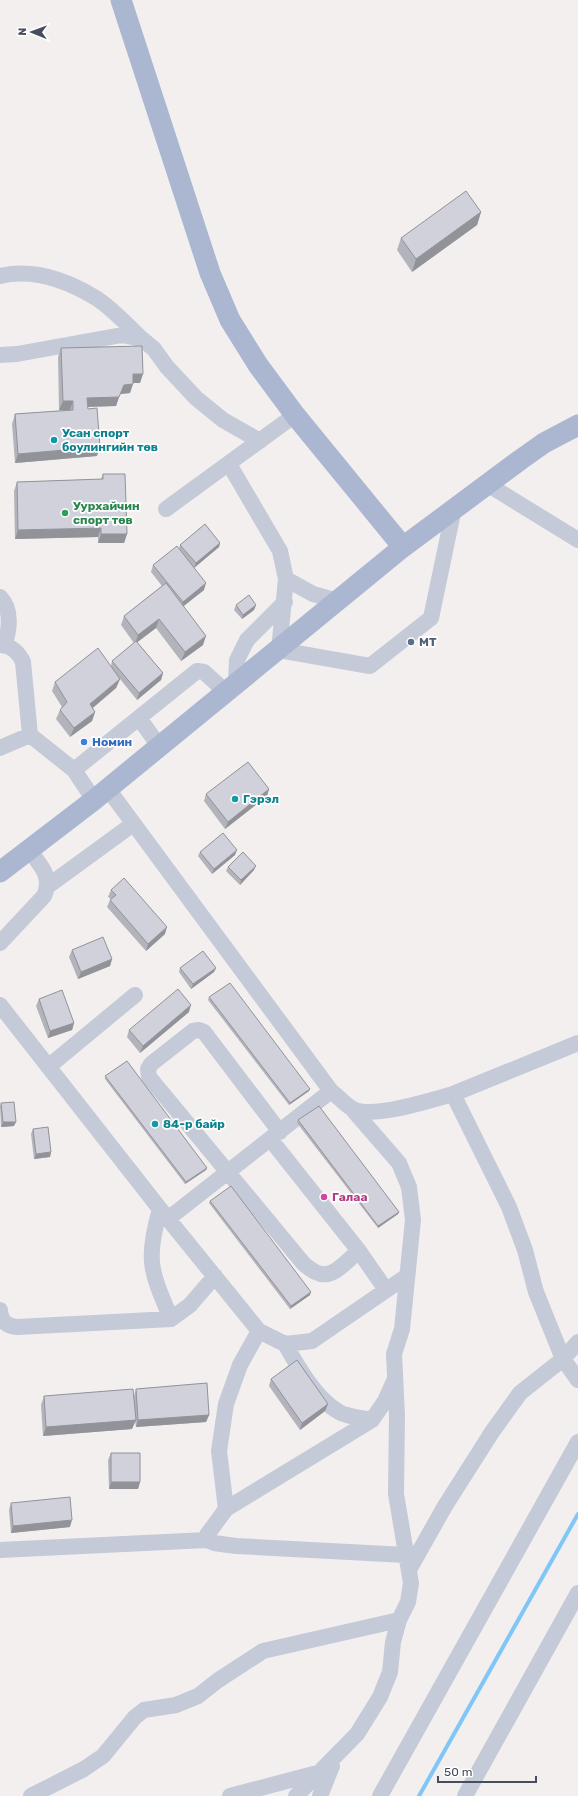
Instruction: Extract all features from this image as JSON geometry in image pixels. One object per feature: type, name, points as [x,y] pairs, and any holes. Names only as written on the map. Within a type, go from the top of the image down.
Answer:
[{"type":"main road","points":[[121,0],[218,293],[244,345],[295,415],[402,547]]},
{"type":"main road","points":[[0,872],[101,794],[279,650],[402,547],[544,443],[578,425]]},
{"type":"street","points":[[0,276],[9,274],[53,277],[97,298],[154,349],[167,367],[196,398],[223,420],[260,442]]},
{"type":"street","points":[[0,355],[17,354],[122,335],[142,339]]},
{"type":"street","points":[[166,509],[260,442],[295,415]]},
{"type":"street","points":[[229,464],[280,551],[286,579],[285,602],[279,650],[370,666],[431,618],[454,508]]},
{"type":"street","points":[[487,484],[578,540]]},
{"type":"street","points":[[286,579],[313,594],[338,601]]},
{"type":"street","points":[[0,597],[8,609],[9,632],[2,645],[18,652],[23,662],[30,735],[74,770],[132,824],[331,1091],[353,1110],[399,1164],[409,1187],[413,1220],[402,1329],[394,1354],[397,1416],[396,1494],[411,1583],[408,1602],[399,1620],[393,1642],[390,1672],[380,1697],[357,1734],[296,1796]]},
{"type":"street","points":[[74,770],[198,671],[204,672],[231,688],[237,660],[247,640],[285,602]]},
{"type":"street","points":[[139,718],[159,746]]},
{"type":"street","points":[[0,748],[30,735]]},
{"type":"street","points":[[0,943],[44,896],[48,886],[132,824]]},
{"type":"street","points":[[29,850],[46,875],[48,886]]},
{"type":"street","points":[[48,1067],[135,995]]},
{"type":"street","points":[[0,1005],[164,1214],[259,1331],[285,1344],[312,1341],[407,1276]]},
{"type":"street","points":[[359,1251],[333,1272],[324,1276],[314,1273],[303,1263],[227,1173],[148,1073],[150,1064],[192,1031],[199,1030],[204,1032],[275,1136],[359,1251],[386,1290]]},
{"type":"street","points":[[353,1110],[370,1111],[410,1107],[453,1094],[578,1043]]},
{"type":"street","points":[[171,1319],[154,1279],[150,1256],[152,1238],[164,1214],[227,1173],[331,1091]]},
{"type":"street","points":[[453,1094],[509,1207],[525,1250],[536,1292],[563,1359],[578,1380]]},
{"type":"street","points":[[0,1310],[4,1323],[16,1328],[171,1319],[190,1305],[215,1276]]},
{"type":"street","points":[[226,1509],[219,1451],[226,1404],[240,1365],[259,1331]]},
{"type":"street","points":[[408,1562],[492,1432],[520,1393],[563,1359],[578,1342]]},
{"type":"street","points":[[285,1344],[300,1370],[321,1396],[335,1409],[340,1413],[372,1420]]},
{"type":"street","points":[[207,1540],[208,1535],[226,1509],[372,1420],[385,1401],[395,1379]]},
{"type":"street","points":[[380,1796],[578,1442]]},
{"type":"street","points":[[0,1550],[207,1540],[214,1543],[236,1546],[408,1562]]},
{"type":"street","points":[[464,1796],[578,1593]]},
{"type":"street","points":[[31,1796],[84,1769],[103,1756],[135,1717],[144,1710],[176,1705],[198,1696],[217,1681],[263,1651],[399,1620]]},
{"type":"street","points":[[320,1796],[336,1756]]},
{"type":"street","points":[[230,1796],[322,1771]]},
{"type":"building","points":[[466,191],[481,212],[416,259],[401,238]]},
{"type":"building","points":[[142,346],[143,374],[133,374],[133,384],[124,385],[119,397],[87,398],[88,409],[97,408],[100,447],[18,454],[15,414],[73,410],[73,401],[63,401],[61,348]]},
{"type":"building","points":[[103,474],[125,474],[127,534],[101,534],[101,528],[18,530],[17,482],[103,479]]},
{"type":"building","points":[[205,524],[220,543],[196,563],[180,545]]},
{"type":"building","points":[[177,546],[206,583],[183,602],[153,565]]},
{"type":"building","points":[[166,583],[206,636],[185,652],[159,619],[138,635],[124,616]]},
{"type":"building","points":[[249,595],[256,605],[243,615],[236,605]]},
{"type":"building","points":[[136,641],[163,673],[139,693],[112,661]]},
{"type":"building","points":[[98,648],[120,679],[90,704],[95,712],[74,728],[60,710],[67,702],[55,682]]},
{"type":"building","name":"Гэрэл","points":[[248,762],[269,789],[228,822],[206,794]]},
{"type":"building","points":[[223,833],[237,850],[214,869],[200,852]]},
{"type":"building","points":[[243,852],[256,866],[241,880],[228,867]]},
{"type":"building","points":[[124,878],[167,927],[148,944],[110,900],[116,895],[111,890]]},
{"type":"building","points":[[103,937],[112,959],[81,972],[72,950]]},
{"type":"building","points":[[203,951],[216,968],[193,984],[180,968]]},
{"type":"building","points":[[230,983],[310,1089],[290,1103],[209,997]]},
{"type":"building","points":[[178,989],[191,1005],[143,1046],[129,1030]]},
{"type":"building","points":[[62,990],[74,1023],[50,1031],[39,999]]},
{"type":"building","name":"84-р байр","points":[[127,1061],[207,1168],[186,1182],[105,1076]]},
{"type":"building","points":[[14,1102],[16,1122],[3,1122],[1,1103]]},
{"type":"building","points":[[319,1106],[399,1212],[378,1226],[298,1120]]},
{"type":"building","points":[[48,1127],[51,1152],[36,1154],[33,1129]]},
{"type":"building","points":[[231,1186],[311,1292],[291,1306],[210,1201]]},
{"type":"building","points":[[297,1360],[328,1404],[302,1423],[271,1379]]},
{"type":"building","points":[[207,1383],[209,1415],[138,1420],[136,1389]]},
{"type":"building","points":[[133,1389],[136,1420],[46,1427],[44,1396]]},
{"type":"building","points":[[111,1453],[140,1453],[140,1482],[111,1482]]},
{"type":"building","points":[[70,1497],[72,1520],[13,1526],[11,1503]]},
{"type":"waterway","points":[[419,1796],[578,1514]]},
{"type":"place","name":"Усан спорт боулингийн төв","points":[[54,440]]},
{"type":"place","name":"Уурхайчин спорт төв","points":[[65,513]]},
{"type":"place","name":"МТ","points":[[411,642]]},
{"type":"place","name":"Номин","points":[[84,742]]},
{"type":"place","name":"Гэрэл","points":[[235,799]]},
{"type":"place","name":"84-р байр","points":[[155,1124]]},
{"type":"place","name":"Галаа","points":[[324,1197]]}]
